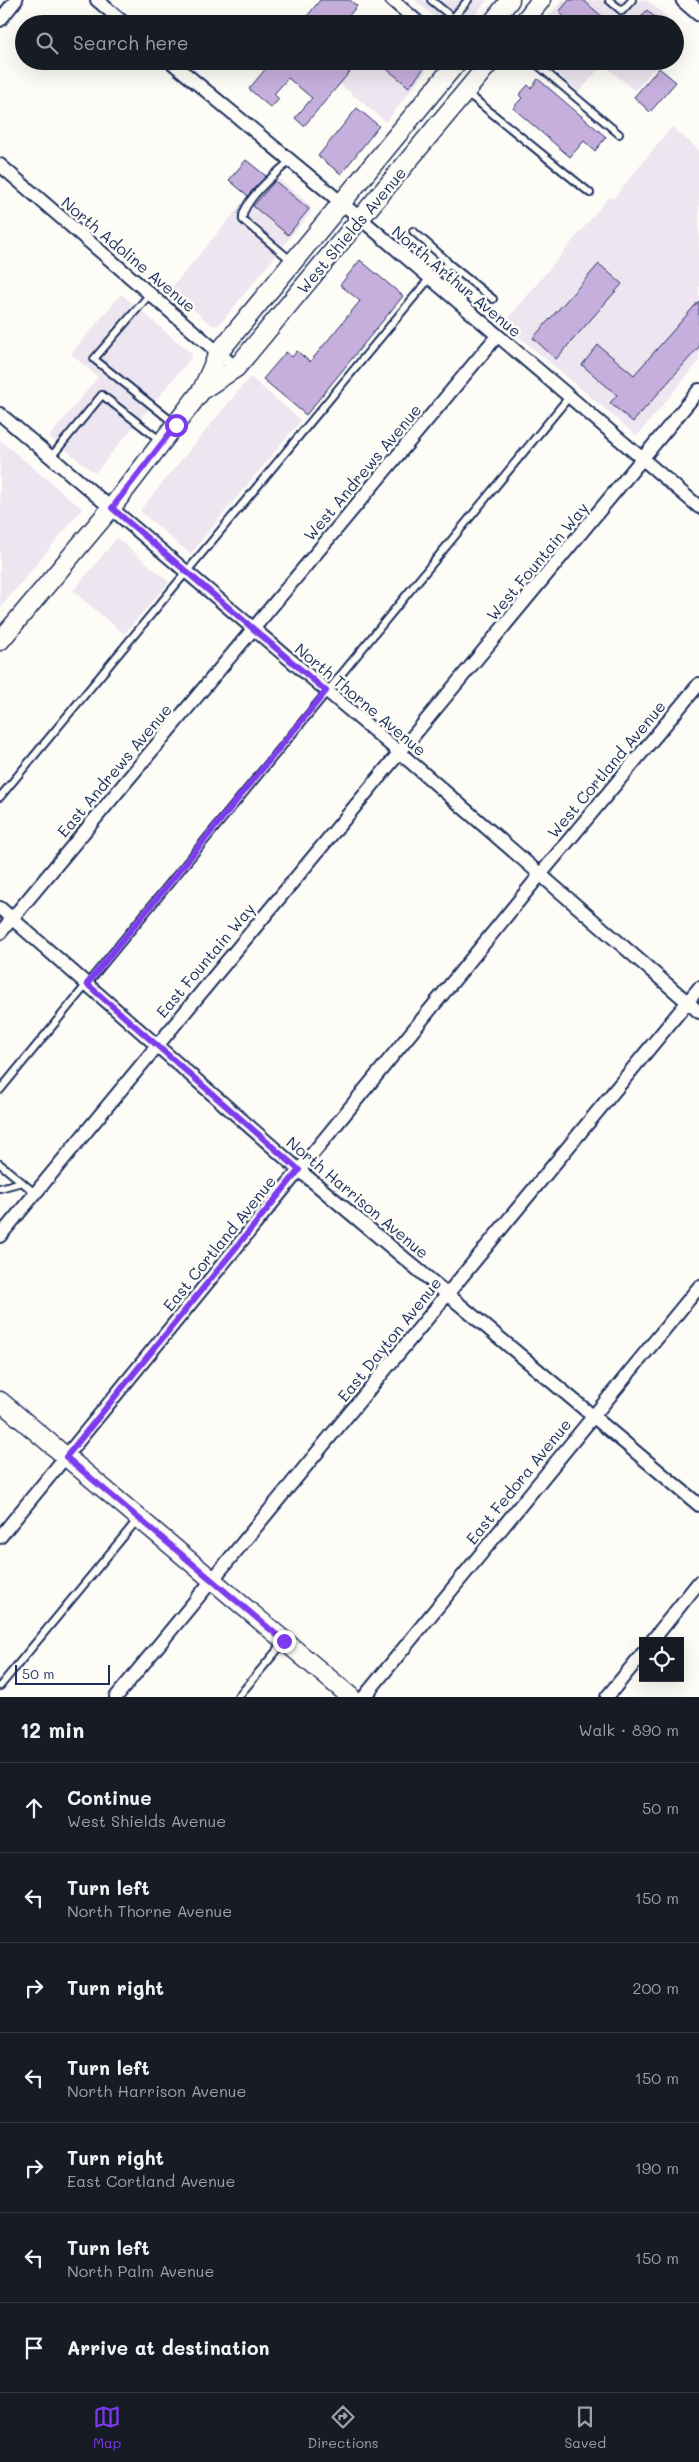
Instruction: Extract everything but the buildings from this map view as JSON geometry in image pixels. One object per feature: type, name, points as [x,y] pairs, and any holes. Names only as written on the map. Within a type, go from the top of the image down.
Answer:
[{"type":"main road","points":[[498,15],[510,0]]},
{"type":"main road","points":[[529,15],[541,0]]},
{"type":"main road","name":"West Shields Avenue","points":[[0,641],[112,508],[176,425],[202,390],[219,352],[452,70]]},
{"type":"main road","points":[[419,149],[428,124],[462,75],[461,70]]},
{"type":"main road","name":"West Shields Avenue","points":[[202,390],[236,368],[361,220],[484,70]]},
{"type":"main road","points":[[0,1401],[351,1697]]},
{"type":"street","points":[[0,20],[16,0]]},
{"type":"street","points":[[97,0],[114,15]]},
{"type":"street","points":[[392,0],[410,15]]},
{"type":"street","points":[[684,0],[699,13]]},
{"type":"street","name":"North Arthur Avenue","points":[[181,70],[361,220],[699,507]]},
{"type":"street","name":"North Adoline Avenue","points":[[0,165],[236,368]]},
{"type":"street","name":"West Andrews Avenue","points":[[252,628],[497,336]]},
{"type":"street","name":"West Fountain Way","points":[[399,752],[699,390]]},
{"type":"street","name":"North Thorne Avenue","points":[[0,414],[399,752],[539,876],[699,1012]]},
{"type":"street","name":"East Andrews Avenue","points":[[0,933],[252,628]]},
{"type":"street","name":"West Cortland Avenue","points":[[539,876],[699,684]]},
{"type":"street","name":"East Fountain Way","points":[[0,1236],[156,1044],[399,752]]},
{"type":"street","name":"East Cortland Avenue","points":[[0,1537],[539,876]]},
{"type":"street","name":"North Harrison Avenue","points":[[0,908],[299,1170],[593,1414],[699,1505]]},
{"type":"street","name":"East Dayton Avenue","points":[[116,1697],[699,988]]},
{"type":"street","name":"East Fedora Avenue","points":[[364,1697],[699,1286]]},
{"type":"street","points":[[655,1637],[699,1582]]},
{"type":"street","points":[[608,1697],[639,1658]]},
{"type":"lane","points":[[431,0],[445,15]]},
{"type":"lane","points":[[455,15],[468,0]]},
{"type":"lane","points":[[609,0],[622,11],[632,0]]},
{"type":"lane","points":[[544,70],[619,134]]},
{"type":"lane","points":[[466,92],[590,193]]},
{"type":"lane","points":[[290,161],[273,175],[246,207],[242,215],[243,220],[294,263]]},
{"type":"lane","points":[[413,231],[448,263],[493,299]]},
{"type":"lane","points":[[0,796],[430,279],[444,269],[448,263]]},
{"type":"lane","points":[[150,294],[94,359],[176,425]]},
{"type":"lane","points":[[51,457],[102,395],[162,442]]},
{"type":"lane","points":[[0,1090],[569,397]]},
{"type":"lane","points":[[0,1164],[35,1193]]},
{"type":"lane","points":[[0,1188],[22,1182]]},
{"type":"lane","points":[[0,1686],[138,1518]]},
{"type":"lane","points":[[238,1697],[284,1641]]},
{"type":"shaded area","points":[[415,0],[487,0],[474,15],[432,15]]},
{"type":"shaded area","points":[[562,0],[647,0],[664,15],[550,15]]},
{"type":"shaded area","points":[[352,70],[427,70],[386,122],[340,84]]},
{"type":"shaded area","points":[[553,70],[598,70],[579,92]]},
{"type":"shaded area","points":[[610,70],[652,70],[635,91]]},
{"type":"shaded area","points":[[672,127],[699,150],[699,361],[637,436],[504,324],[609,197],[613,199]]},
{"type":"shaded area","points":[[269,171],[311,206],[311,212],[219,325],[212,325],[170,290]]},
{"type":"shaded area","points":[[121,294],[192,354],[191,358],[95,473],[49,437],[98,377],[71,354]]},
{"type":"shaded area","points":[[250,377],[301,420],[190,554],[141,512],[141,509]]},
{"type":"shaded area","points":[[0,440],[82,509],[0,608]]},
{"type":"shaded area","points":[[117,538],[169,582],[124,634],[73,591]]},
{"type":"route","points":[[176,425],[112,508],[326,691],[87,984],[299,1170],[66,1457],[284,1641]]}]
